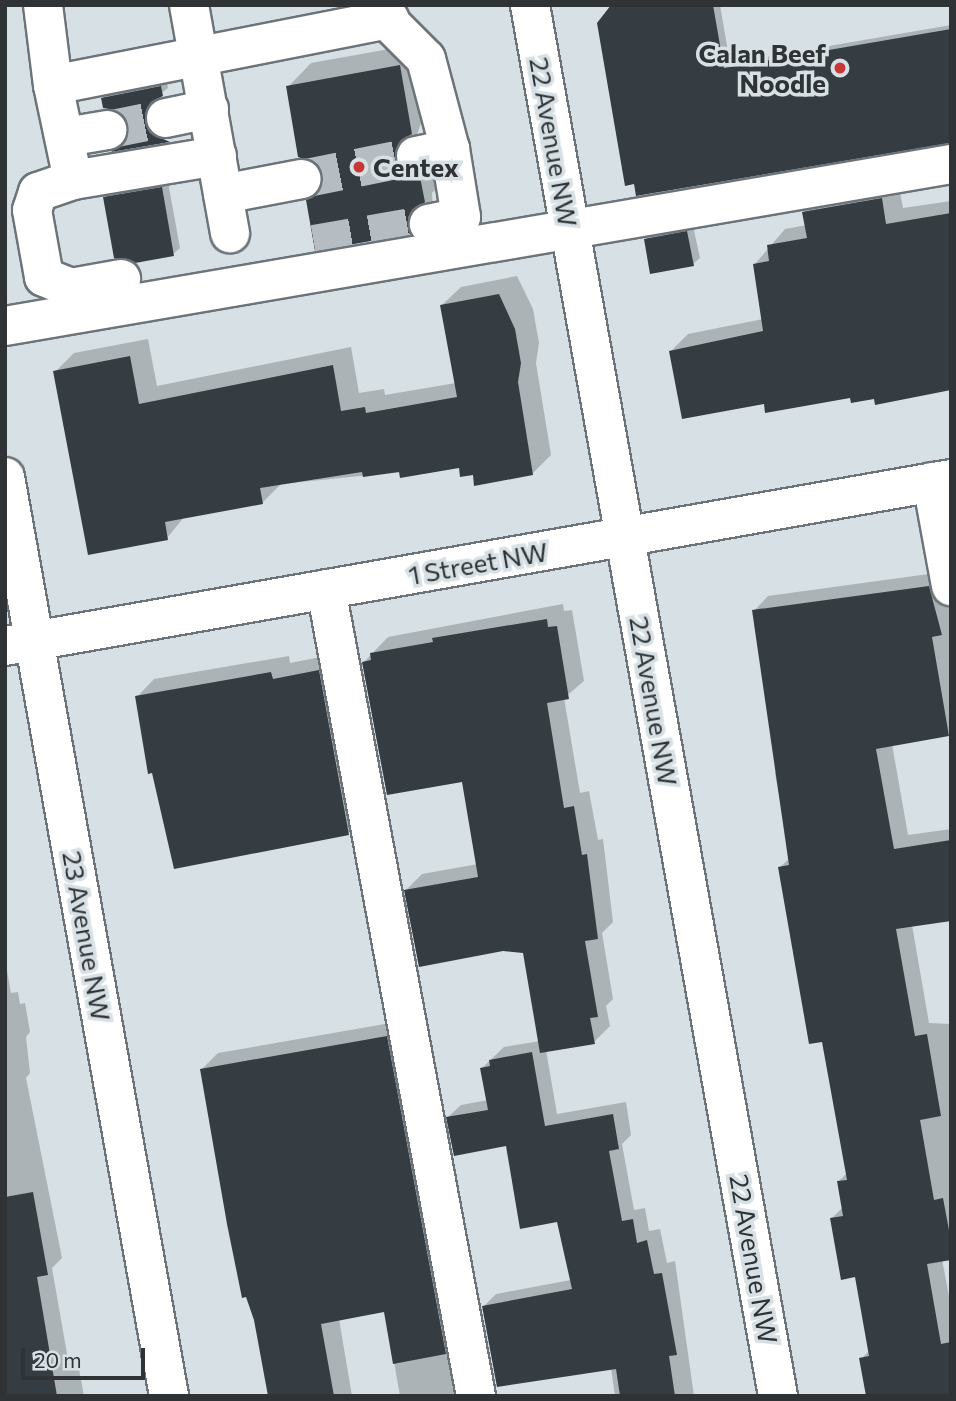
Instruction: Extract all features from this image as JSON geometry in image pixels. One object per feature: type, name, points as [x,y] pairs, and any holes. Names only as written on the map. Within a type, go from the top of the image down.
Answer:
[{"type":"street","points":[[43,5],[53,85],[73,180]]},
{"type":"street","points":[[190,5],[230,233]]},
{"type":"street","name":"22 Avenue NW","points":[[530,5],[778,1396]]},
{"type":"street","points":[[53,85],[201,56],[381,12],[426,58],[433,153],[461,217],[429,224]]},
{"type":"street","points":[[166,118],[209,110]]},
{"type":"street","points":[[66,137],[107,130]]},
{"type":"street","points":[[217,156],[73,180],[38,192],[32,210],[44,277],[71,288],[314,244]]},
{"type":"street","points":[[5,326],[569,226],[951,164]]},
{"type":"street","points":[[223,194],[302,179]]},
{"type":"street","name":"23 Avenue NW","points":[[5,477],[20,644],[169,1396]]},
{"type":"street","points":[[942,481],[951,586]]},
{"type":"street","name":"1 Street NW","points":[[20,644],[942,481]]},
{"type":"street","points":[[326,589],[476,1396]]},
{"type":"building","points":[[611,5],[713,5],[724,68],[951,29],[951,143],[636,196],[634,184],[625,186],[597,23]]},
{"type":"building","name":"Centex","points":[[400,65],[412,134],[401,140],[395,160],[400,171],[420,177],[425,202],[408,217],[410,234],[315,251],[306,200],[317,195],[324,176],[318,164],[298,157],[286,86]]},
{"type":"building","points":[[161,86],[163,96],[151,102],[145,122],[150,133],[170,142],[111,152],[127,138],[128,126],[115,110],[103,108],[101,98]]},
{"type":"building","points":[[162,187],[174,256],[135,263],[114,258],[103,197]]},
{"type":"building","points":[[882,198],[886,224],[951,213],[951,390],[875,405],[874,399],[851,403],[850,398],[765,413],[764,404],[682,419],[669,351],[763,331],[753,264],[769,261],[767,245],[807,238],[802,212]]},
{"type":"building","points":[[687,231],[694,266],[650,274],[644,239]]},
{"type":"building","points":[[499,294],[515,329],[521,363],[518,382],[533,475],[474,486],[473,475],[460,477],[459,468],[400,478],[399,472],[363,477],[362,472],[260,488],[263,504],[165,522],[168,540],[88,555],[53,371],[130,356],[139,404],[333,365],[341,411],[365,407],[366,413],[457,397],[440,305]]},
{"type":"building","points":[[929,586],[942,635],[932,637],[949,736],[876,749],[894,849],[951,840],[951,921],[896,929],[915,1036],[927,1034],[941,1116],[920,1120],[934,1200],[943,1198],[951,1241],[951,1260],[927,1264],[941,1344],[951,1342],[951,1396],[866,1396],[859,1358],[869,1356],[855,1277],[841,1280],[830,1218],[843,1216],[837,1181],[847,1180],[822,1042],[809,1044],[778,867],[789,865],[752,610]]},
{"type":"building","points":[[547,619],[548,627],[557,626],[569,699],[547,703],[564,808],[574,806],[582,855],[587,854],[598,939],[585,941],[598,1017],[590,1018],[595,1044],[540,1053],[523,953],[503,951],[419,967],[404,890],[478,877],[462,782],[387,795],[362,662],[371,660],[370,653],[433,642],[432,638]]},
{"type":"building","points":[[319,670],[349,835],[174,869],[152,773],[148,774],[135,696],[271,672],[273,679]]},
{"type":"building","points":[[387,1036],[446,1354],[393,1364],[384,1312],[321,1324],[334,1396],[268,1396],[254,1320],[246,1297],[242,1298],[200,1069]]},
{"type":"building","points":[[532,1052],[545,1126],[613,1114],[619,1149],[609,1151],[622,1221],[633,1219],[637,1243],[647,1240],[654,1274],[662,1273],[677,1355],[669,1356],[675,1396],[620,1396],[616,1369],[497,1387],[482,1306],[572,1289],[557,1222],[520,1229],[506,1146],[454,1156],[446,1117],[488,1110],[480,1068],[490,1066],[489,1060]]},
{"type":"building","points":[[33,1192],[48,1275],[37,1277],[57,1396],[5,1396],[5,1197]]},
{"type":"tunnel","points":[[107,130],[166,118]]},
{"type":"tunnel","points":[[302,179],[416,156]]},
{"type":"tunnel","points":[[314,244],[429,224]]},
{"type":"place","name":"Calan Beef Noodle","points":[[840,68]]},
{"type":"place","name":"Centex","points":[[359,167]]}]
